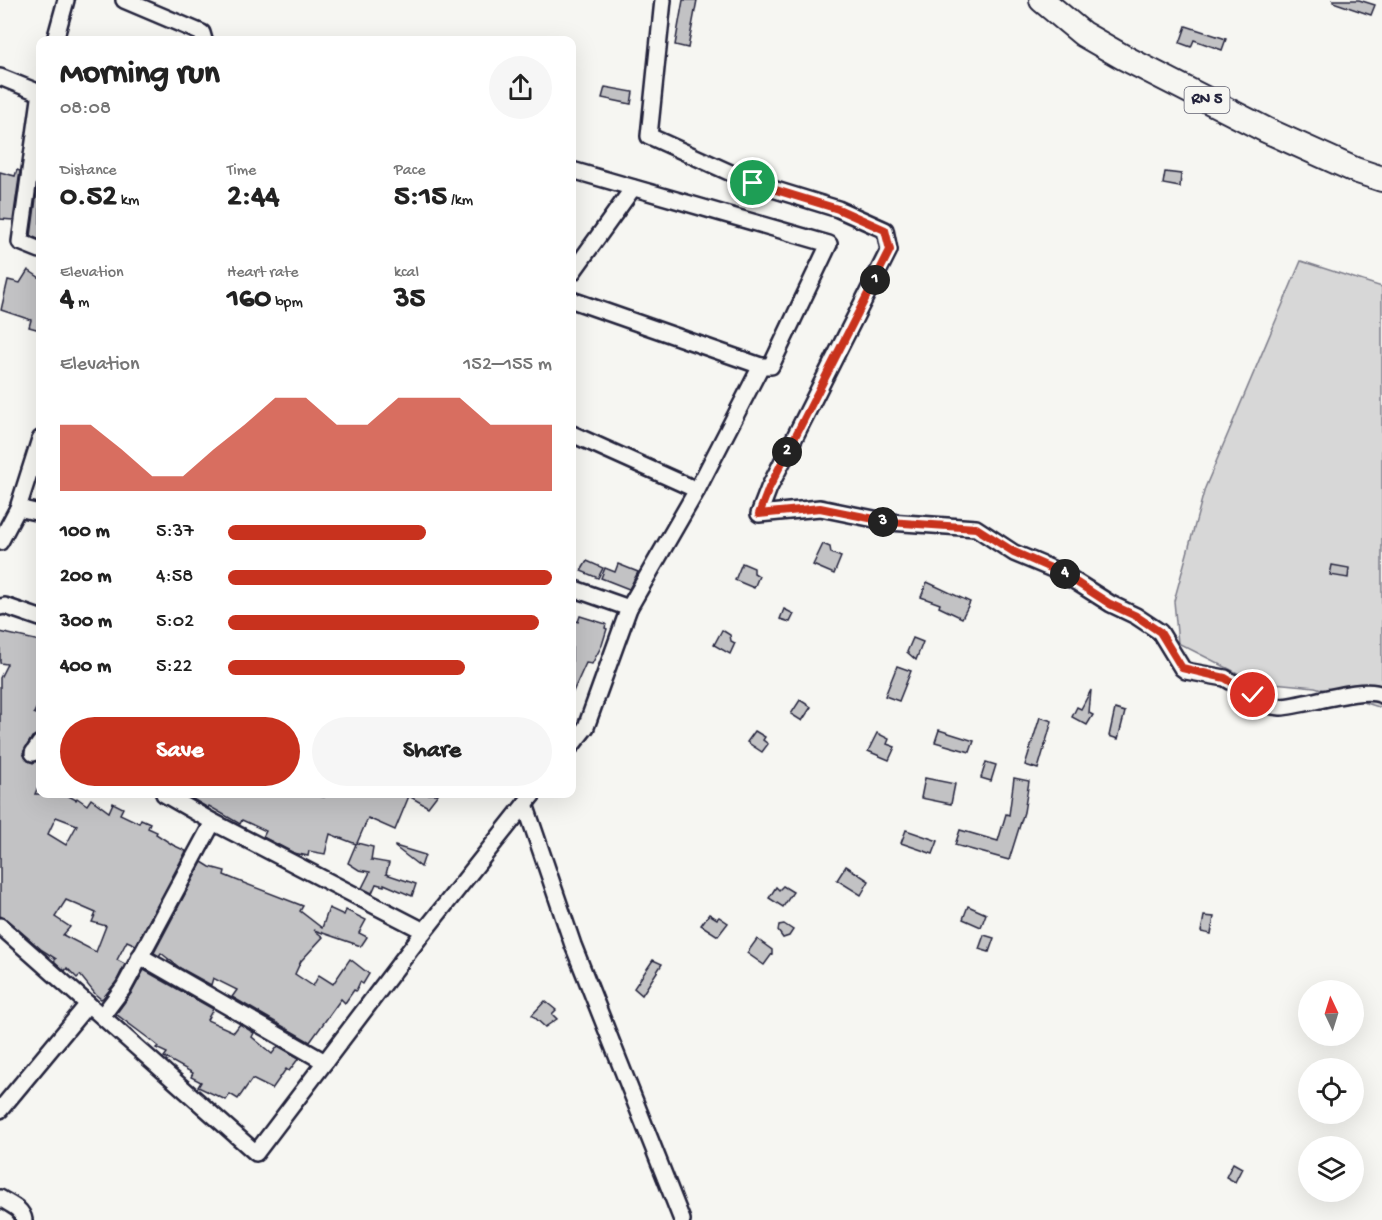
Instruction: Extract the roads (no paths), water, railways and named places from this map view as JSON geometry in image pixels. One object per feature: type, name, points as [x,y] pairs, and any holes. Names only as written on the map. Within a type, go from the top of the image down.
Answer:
[{"type":"main road","name":"RN 5","points":[[1042,0],[1083,34],[1117,53],[1266,130],[1355,170],[1382,179]]},
{"type":"street","points":[[56,36],[66,0]]},
{"type":"street","points":[[124,0],[202,33],[203,36]]},
{"type":"street","points":[[663,0],[649,136],[753,183],[838,209],[885,230],[890,250],[769,488],[759,514],[820,508],[889,522],[976,528],[1014,552],[1062,573],[1110,604],[1136,616],[1160,632],[1186,671],[1225,678],[1273,706],[1281,707],[1363,692],[1382,695]]},
{"type":"street","points":[[0,76],[36,91]]},
{"type":"street","points":[[36,128],[20,242],[36,248]]},
{"type":"street","points":[[576,171],[829,244],[771,366],[761,366],[576,301]]},
{"type":"street","points":[[576,267],[633,188]]},
{"type":"street","points":[[576,740],[586,727],[629,608],[697,490],[761,366]]},
{"type":"street","points":[[576,436],[697,490]]},
{"type":"street","points":[[0,542],[18,508],[36,452]]},
{"type":"street","points":[[18,508],[36,512]]},
{"type":"street","points":[[576,589],[629,608]]},
{"type":"street","points":[[576,597],[629,608]]},
{"type":"street","points":[[0,607],[5,606],[36,617]]},
{"type":"street","points":[[171,798],[424,932]]},
{"type":"street","points":[[0,926],[256,1153],[424,932],[529,799]]},
{"type":"street","points":[[529,799],[573,945],[682,1220]]},
{"type":"street","points":[[102,1016],[122,992],[213,822]]},
{"type":"street","points":[[140,956],[325,1062]]},
{"type":"street","points":[[0,1110],[88,1004]]},
{"type":"street","points":[[0,1198],[17,1208],[24,1220]]}]
